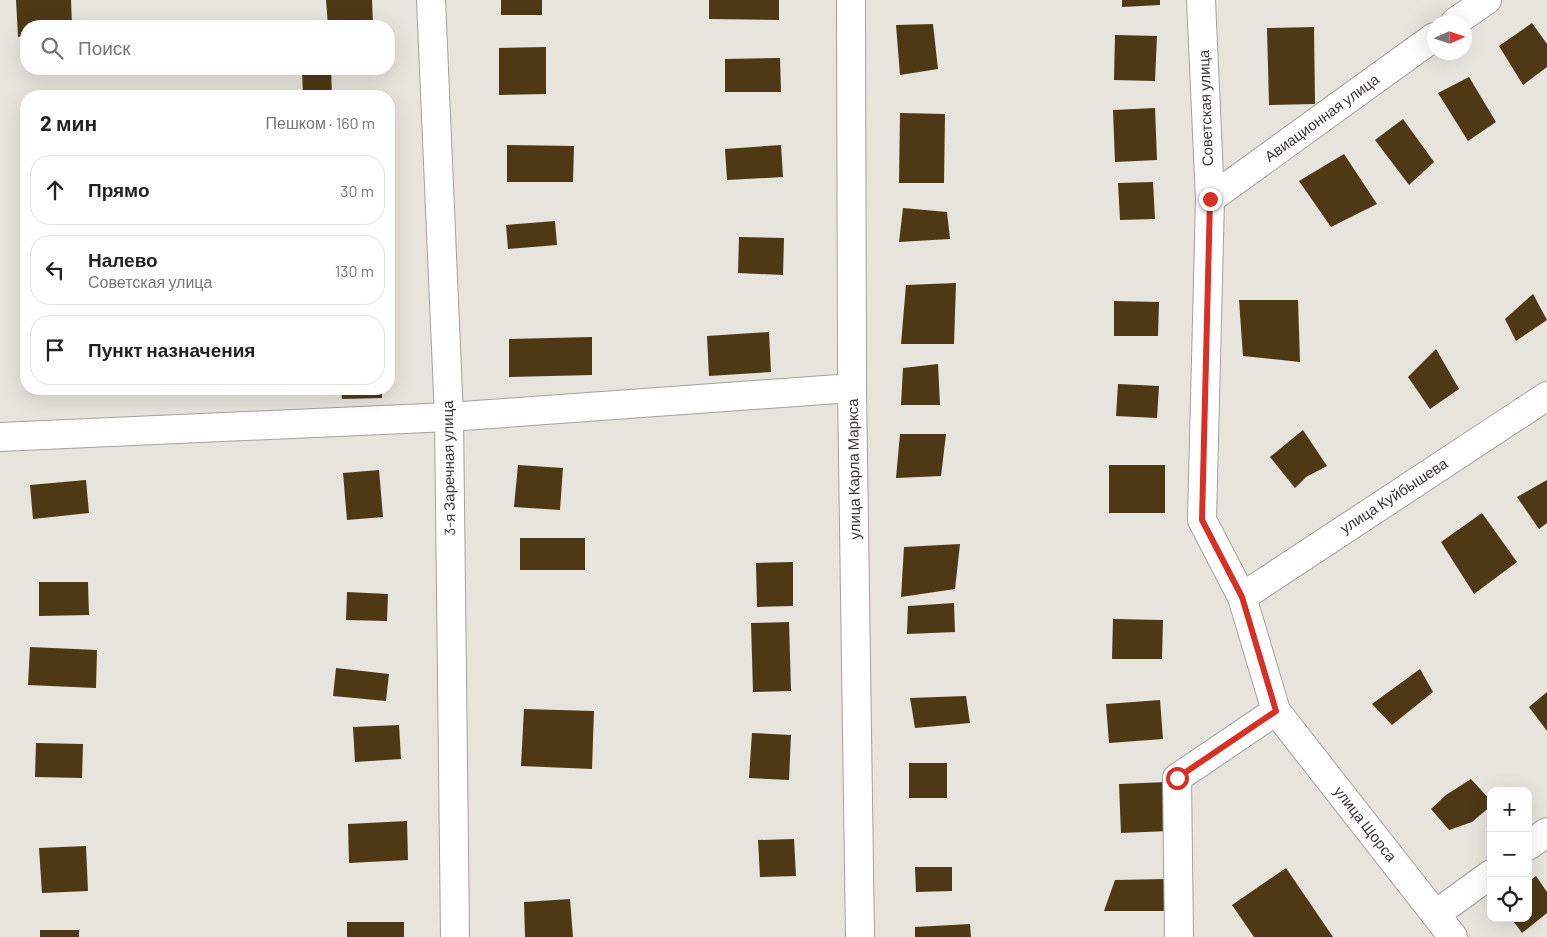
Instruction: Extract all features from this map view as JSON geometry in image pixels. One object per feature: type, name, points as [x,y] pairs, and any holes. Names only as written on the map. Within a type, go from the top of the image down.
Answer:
[{"type":"street","name":"3-я Заречная улица","points":[[431,0],[449,417],[455,937]]},
{"type":"street","name":"улица Карла Маркса","points":[[851,0],[852,388],[860,937]]},
{"type":"street","name":"Советская улица","points":[[1201,0],[1210,199],[1202,520],[1242,597],[1276,711]]},
{"type":"street","points":[[1465,15],[1487,0]]},
{"type":"street","name":"Авиационная улица","points":[[1210,199],[1427,43]]},
{"type":"street","points":[[0,437],[449,417],[852,388]]},
{"type":"street","name":"улица Куйбышева","points":[[1242,597],[1547,396]]},
{"type":"street","points":[[1179,937],[1177,778],[1276,711]]},
{"type":"street","name":"улица Щорса","points":[[1276,711],[1453,937]]},
{"type":"street","points":[[1532,843],[1547,832]]},
{"type":"street","points":[[1436,914],[1487,877]]},
{"type":"building","points":[[16,0],[71,0],[72,20],[20,20],[20,37],[18,37]]},
{"type":"building","points":[[326,0],[372,0],[373,20],[328,20]]},
{"type":"building","points":[[501,0],[542,0],[542,15],[501,15]]},
{"type":"building","points":[[709,0],[779,0],[779,20],[709,19]]},
{"type":"building","points":[[1122,0],[1160,0],[1160,5],[1122,7]]},
{"type":"building","points":[[1532,23],[1547,44],[1547,67],[1523,85],[1499,46]]},
{"type":"building","points":[[933,24],[938,69],[900,75],[896,25]]},
{"type":"building","points":[[1314,27],[1315,104],[1269,105],[1267,28]]},
{"type":"building","points":[[1115,35],[1157,36],[1155,81],[1114,80]]},
{"type":"building","points":[[546,47],[546,94],[499,95],[499,48]]},
{"type":"building","points":[[780,58],[781,92],[725,92],[725,59]]},
{"type":"building","points":[[302,75],[331,75],[332,90],[303,90]]},
{"type":"building","points":[[1469,77],[1496,122],[1468,141],[1438,93]]},
{"type":"building","points":[[1155,108],[1157,160],[1115,162],[1113,110]]},
{"type":"building","points":[[900,113],[945,114],[944,183],[899,183]]},
{"type":"building","points":[[1403,119],[1434,162],[1409,185],[1375,140]]},
{"type":"building","points":[[507,145],[574,146],[573,182],[507,182]]},
{"type":"building","points":[[781,145],[783,177],[727,180],[725,149]]},
{"type":"building","points":[[1344,154],[1377,204],[1331,227],[1299,181]]},
{"type":"building","points":[[1153,182],[1155,219],[1120,220],[1118,183]]},
{"type":"building","points":[[903,208],[947,212],[950,239],[899,242]]},
{"type":"building","points":[[555,221],[557,245],[508,249],[506,225]]},
{"type":"building","points":[[739,237],[784,238],[783,275],[738,273]]},
{"type":"building","points":[[956,283],[954,344],[901,344],[906,285]]},
{"type":"building","points":[[1533,294],[1547,320],[1516,341],[1505,319]]},
{"type":"building","points":[[1239,300],[1298,300],[1300,362],[1243,356]]},
{"type":"building","points":[[1114,301],[1159,302],[1158,336],[1114,336]]},
{"type":"building","points":[[769,332],[771,372],[709,376],[707,336]]},
{"type":"building","points":[[592,337],[592,375],[509,377],[509,339]]},
{"type":"building","points":[[1436,349],[1459,389],[1430,409],[1408,377]]},
{"type":"building","points":[[938,364],[940,405],[901,405],[903,368]]},
{"type":"building","points":[[1118,384],[1159,386],[1157,418],[1116,416]]},
{"type":"building","points":[[342,395],[382,395],[382,398],[342,399]]},
{"type":"building","points":[[1303,430],[1327,466],[1306,477],[1295,488],[1270,457]]},
{"type":"building","points":[[900,434],[946,434],[941,476],[896,478]]},
{"type":"building","points":[[518,465],[563,468],[560,510],[514,507]]},
{"type":"building","points":[[1109,465],[1165,465],[1165,513],[1109,513]]},
{"type":"building","points":[[379,470],[383,517],[347,520],[343,473]]},
{"type":"building","points":[[86,480],[89,513],[33,519],[30,485]]},
{"type":"building","points":[[1547,480],[1547,523],[1539,529],[1517,497]]},
{"type":"building","points":[[1482,513],[1517,562],[1474,594],[1441,542]]},
{"type":"building","points":[[520,538],[585,538],[585,570],[520,570]]},
{"type":"building","points":[[960,544],[955,589],[901,597],[904,547]]},
{"type":"building","points":[[793,562],[793,606],[757,607],[756,563]]},
{"type":"building","points":[[39,582],[88,582],[89,615],[39,616]]},
{"type":"building","points":[[347,592],[388,594],[387,621],[346,620]]},
{"type":"building","points":[[954,603],[955,632],[907,634],[908,606]]},
{"type":"building","points":[[1113,619],[1163,620],[1162,659],[1112,659]]},
{"type":"building","points":[[789,622],[791,691],[753,692],[751,623]]},
{"type":"building","points":[[30,647],[97,650],[96,688],[28,685]]},
{"type":"building","points":[[336,668],[389,674],[386,701],[333,696]]},
{"type":"building","points":[[1420,669],[1433,692],[1392,725],[1372,704]]},
{"type":"building","points":[[1547,692],[1547,731],[1529,707]]},
{"type":"building","points":[[966,696],[970,723],[915,728],[910,698]]},
{"type":"building","points":[[1160,700],[1163,739],[1109,743],[1106,704]]},
{"type":"building","points":[[524,709],[594,711],[592,769],[521,766]]},
{"type":"building","points":[[399,725],[401,759],[355,762],[353,727]]},
{"type":"building","points":[[752,733],[791,735],[789,780],[749,778]]},
{"type":"building","points":[[36,743],[83,744],[82,778],[35,777]]},
{"type":"building","points":[[909,763],[947,763],[947,798],[909,798]]},
{"type":"building","points":[[1471,779],[1487,797],[1487,809],[1472,822],[1449,830],[1431,809],[1446,795]]},
{"type":"building","points":[[1167,782],[1169,831],[1121,833],[1119,784]]},
{"type":"building","points":[[407,821],[408,860],[349,863],[348,824]]},
{"type":"building","points":[[794,839],[796,876],[760,877],[758,840]]},
{"type":"building","points":[[86,846],[88,891],[42,893],[39,848]]},
{"type":"building","points":[[915,867],[952,867],[952,891],[916,892]]},
{"type":"building","points":[[1286,868],[1333,937],[1254,937],[1232,905]]},
{"type":"building","points":[[1536,876],[1547,892],[1547,913],[1522,933],[1514,922],[1532,922],[1532,879]]},
{"type":"building","points":[[1167,879],[1168,911],[1104,911],[1115,880]]},
{"type":"building","points":[[570,899],[573,937],[525,937],[524,902]]},
{"type":"building","points":[[347,922],[404,922],[404,937],[347,937]]},
{"type":"building","points":[[970,924],[971,937],[915,937],[915,927]]},
{"type":"building","points":[[40,930],[79,930],[79,937],[40,937]]},
{"type":"route","points":[[1177,778],[1276,711],[1242,597],[1202,520],[1210,199]]}]
